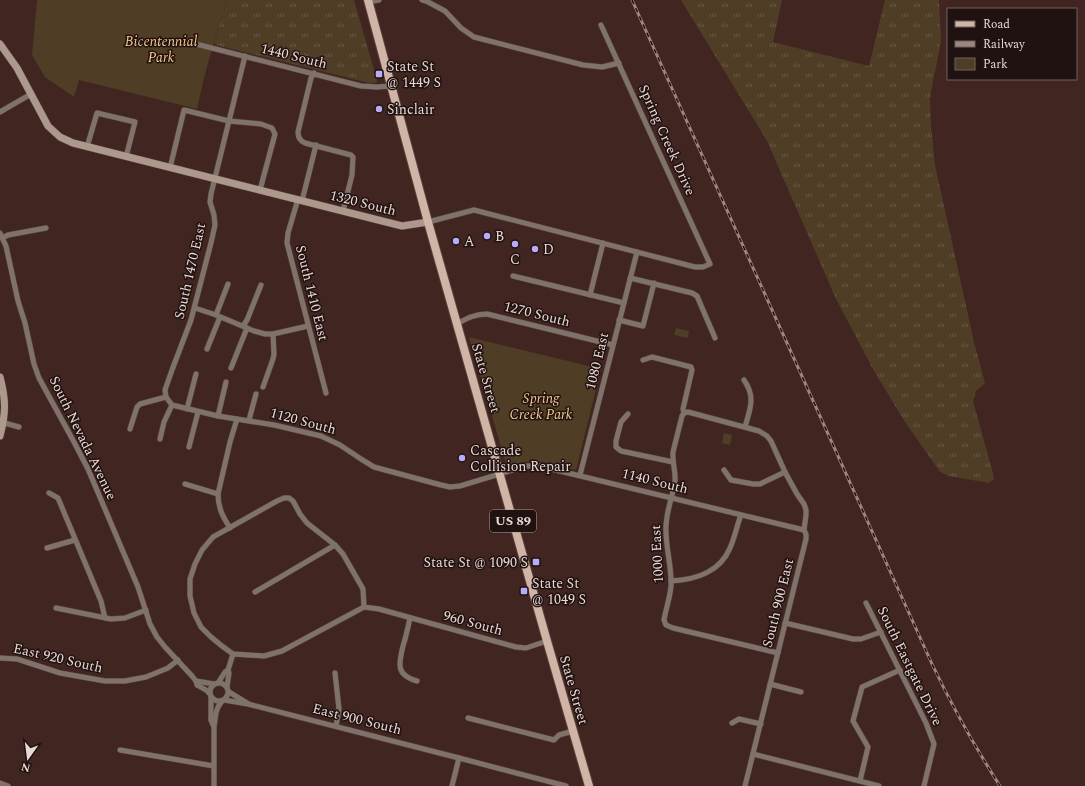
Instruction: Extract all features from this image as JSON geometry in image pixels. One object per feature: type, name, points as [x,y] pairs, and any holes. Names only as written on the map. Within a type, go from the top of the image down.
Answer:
[{"type":"main road","name":"State Street","points":[[368,1],[428,222],[589,786]]},
{"type":"street","points":[[368,1],[380,0]]},
{"type":"street","points":[[422,0],[445,11],[460,28],[474,37],[583,65],[602,67],[619,63]]},
{"type":"street","name":"Spring Creek Drive","points":[[601,25],[710,264]]},
{"type":"street","name":"1440 South","points":[[192,43],[368,87],[391,86]]},
{"type":"street","name":"1320 South","points":[[0,44],[17,68],[48,126],[60,137],[73,143],[402,226],[428,222],[474,210],[695,267],[703,267],[710,264]]},
{"type":"street","name":"South 1470 East","points":[[166,397],[165,390],[192,320],[215,225],[210,202],[211,194],[245,56]]},
{"type":"street","points":[[314,73],[311,78],[298,132],[299,138],[302,142],[350,155],[353,158],[352,175],[343,211]]},
{"type":"street","points":[[0,112],[31,94]]},
{"type":"street","points":[[170,168],[184,110],[229,121],[261,124],[272,128],[274,134],[260,190]]},
{"type":"street","points":[[87,147],[97,113],[135,122],[126,157]]},
{"type":"street","name":"South 1410 East","points":[[316,145],[300,200],[288,233],[287,243],[326,393]]},
{"type":"street","points":[[1,236],[46,228]]},
{"type":"street","name":"South Nevada Avenue","points":[[1,236],[6,246],[12,277],[25,323],[34,364],[39,378],[88,469],[138,587],[150,624],[165,647],[196,681],[197,685],[206,690],[211,696]]},
{"type":"street","points":[[590,295],[603,243]]},
{"type":"street","name":"1080 East","points":[[580,475],[637,252]]},
{"type":"street","points":[[513,276],[624,303]]},
{"type":"street","points":[[630,278],[692,293],[697,296],[715,338]]},
{"type":"street","points":[[620,320],[643,326],[654,283]]},
{"type":"street","points":[[207,349],[228,284]]},
{"type":"street","points":[[231,368],[247,320],[261,285]]},
{"type":"street","points":[[195,308],[265,334],[273,334],[308,326]]},
{"type":"street","name":"1270 South","points":[[457,324],[467,318],[479,314],[487,314],[613,345]]},
{"type":"street","points":[[263,387],[274,354],[273,334]]},
{"type":"street","name":"1000 East","points":[[643,360],[652,357],[691,367],[692,369],[683,409],[684,413],[673,452],[675,477],[667,517],[666,531],[671,581],[664,621],[666,625],[672,628],[778,654]]},
{"type":"street","points":[[187,409],[196,374]]},
{"type":"street","points":[[0,377],[5,402],[5,414],[0,436]]},
{"type":"street","points":[[684,413],[688,412],[745,427],[752,397],[749,386],[744,380]]},
{"type":"street","points":[[218,416],[226,382]]},
{"type":"street","points":[[249,420],[256,394]]},
{"type":"street","points":[[130,429],[137,407],[140,404],[166,397],[172,405],[164,422],[160,439]]},
{"type":"street","name":"1120 South","points":[[172,405],[198,412],[249,420],[321,436],[340,444],[374,466],[450,487],[460,486],[500,474]]},
{"type":"street","points":[[189,447],[198,412]]},
{"type":"street","points":[[628,414],[621,422],[616,447],[621,451],[673,462]]},
{"type":"street","points":[[230,528],[222,514],[218,502],[218,494],[237,419]]},
{"type":"street","points":[[2,422],[19,427]]},
{"type":"street","name":"South 900 East","points":[[745,427],[765,434],[771,441],[785,472],[806,510],[804,530],[806,539],[745,786]]},
{"type":"street","name":"1140 South","points":[[500,474],[526,466],[546,467],[804,530]]},
{"type":"street","points":[[724,470],[731,480],[753,484],[760,484],[785,472]]},
{"type":"street","points":[[185,484],[218,494]]},
{"type":"street","points":[[49,493],[58,498],[101,602],[105,618]]},
{"type":"street","points":[[284,498],[289,498],[293,501],[307,523],[335,545],[343,554],[363,589],[364,608],[282,651],[264,656],[233,654],[211,637],[202,627],[194,613],[190,596],[190,579],[202,550],[213,537],[230,528],[277,501],[284,498]]},
{"type":"street","points":[[671,581],[694,578],[708,573],[722,561],[730,548],[741,514]]},
{"type":"street","points":[[47,548],[75,540]]},
{"type":"street","points":[[256,592],[335,545]]},
{"type":"street","name":"South Eastgate Drive","points":[[866,603],[900,670],[934,744],[924,786]]},
{"type":"street","points":[[56,608],[111,619],[125,618],[146,610]]},
{"type":"street","name":"960 South","points":[[364,608],[379,609],[516,647],[526,648],[547,641]]},
{"type":"street","points":[[410,618],[399,663],[402,671],[408,679],[417,681]]},
{"type":"street","points":[[785,622],[853,639],[861,639],[881,632]]},
{"type":"street","points":[[214,786],[214,727],[216,713],[218,707],[228,697],[228,670],[233,654]]},
{"type":"street","name":"East 920 South","points":[[0,658],[17,659],[60,673],[105,681],[125,681],[146,677],[168,668],[178,660]]},
{"type":"street","points":[[214,727],[212,720],[211,689],[228,670]]},
{"type":"street","points":[[860,781],[868,747],[853,721],[862,686],[900,670]]},
{"type":"street","points":[[335,673],[339,709],[336,726]]},
{"type":"street","points":[[196,681],[223,684],[228,690]]},
{"type":"street","points":[[770,684],[801,692]]},
{"type":"street","name":"East 900 South","points":[[228,690],[248,704]]},
{"type":"street","points":[[211,696],[216,701],[223,701]]},
{"type":"street","name":"East 900 South","points":[[223,701],[248,704],[566,786]]},
{"type":"street","points":[[468,718],[554,740],[559,735],[573,731]]},
{"type":"street","points":[[732,723],[739,719],[760,724]]},
{"type":"street","points":[[120,750],[214,766]]},
{"type":"street","points":[[753,754],[880,786]]},
{"type":"street","points":[[452,786],[459,758]]},
{"type":"street","points":[[0,783],[8,786]]},
{"type":"green space","name":"Bicentennial Park","points":[[37,0],[227,0],[204,78],[197,109],[79,80],[74,97],[45,77],[32,55]]},
{"type":"green space","points":[[227,0],[354,0],[377,82],[369,83],[216,45],[214,43]]},
{"type":"green space","points":[[681,0],[782,0],[773,42],[869,66],[885,0],[939,0],[941,40],[930,98],[935,165],[974,342],[985,383],[976,391],[973,401],[993,473],[994,479],[989,483],[949,476],[940,472],[905,422],[874,371],[836,299],[767,141]]},
{"type":"green space","points":[[676,328],[689,331],[688,338],[674,335]]},
{"type":"green space","name":"Spring Creek Park","points":[[469,337],[601,369],[576,470],[538,462],[525,462],[509,466],[506,464]]},
{"type":"green space","points":[[724,433],[732,435],[730,445],[722,443]]},
{"type":"railway","points":[[632,0],[932,664],[964,726],[1000,786]]},
{"type":"place","name":"State St @ 1449 S","points":[[379,74]]},
{"type":"place","name":"Sinclair","points":[[379,109]]},
{"type":"place","name":"B","points":[[487,236]]},
{"type":"place","name":"A","points":[[456,241]]},
{"type":"place","name":"C","points":[[515,244]]},
{"type":"place","name":"D","points":[[535,249]]},
{"type":"place","name":"Cascade Collision Repair","points":[[462,458]]},
{"type":"place","name":"State St @ 1090 S","points":[[536,562]]},
{"type":"place","name":"State St @ 1049 S","points":[[524,591]]}]
